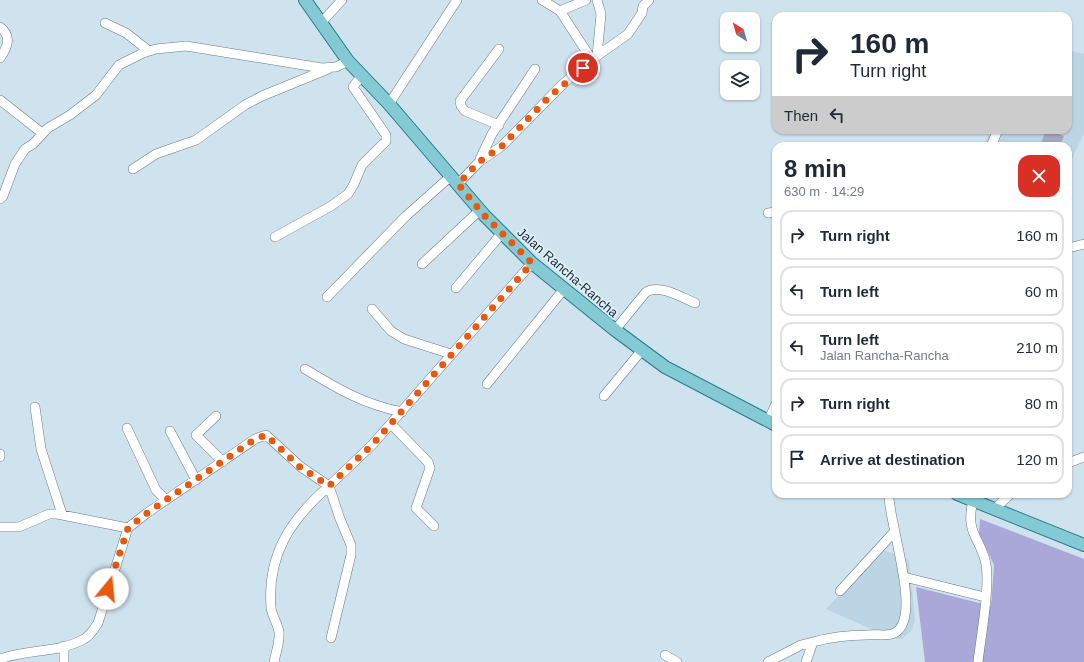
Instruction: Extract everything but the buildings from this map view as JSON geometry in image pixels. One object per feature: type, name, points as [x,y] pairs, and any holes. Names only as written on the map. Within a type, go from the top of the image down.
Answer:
[{"type":"main road","name":"Jalan Rancha-Rancha","points":[[305,0],[348,61],[389,104],[480,210],[532,263],[615,330],[665,367],[709,388],[772,423]]},
{"type":"main road","points":[[968,498],[1084,545]]},
{"type":"street","points":[[321,23],[342,0]]},
{"type":"street","points":[[389,104],[457,0]]},
{"type":"street","points":[[542,0],[560,11],[595,58]]},
{"type":"street","points":[[560,11],[586,0]]},
{"type":"street","points":[[595,58],[601,14],[596,0]]},
{"type":"street","points":[[327,297],[406,216],[502,146],[548,98],[595,58],[628,34],[642,13],[643,6],[649,0]]},
{"type":"street","points":[[105,23],[126,33],[149,51]]},
{"type":"street","points":[[0,27],[6,32],[8,41],[8,46],[0,58]]},
{"type":"street","points":[[0,199],[3,196],[19,156],[48,128],[70,115],[96,95],[119,65],[149,51],[186,46],[222,51],[264,60],[329,68]]},
{"type":"street","points":[[499,49],[460,101],[461,106],[466,111],[499,125]]},
{"type":"street","points":[[133,169],[156,154],[196,140],[245,105],[262,96],[348,61]]},
{"type":"street","points":[[479,162],[492,134],[535,69]]},
{"type":"street","points":[[275,237],[331,206],[348,194],[362,165],[386,141],[386,135],[353,87],[362,75]]},
{"type":"street","points":[[0,100],[42,134]]},
{"type":"street","points":[[422,264],[480,210]]},
{"type":"street","points":[[456,288],[502,233]]},
{"type":"street","points":[[1072,247],[1084,244]]},
{"type":"street","points":[[274,662],[279,631],[271,610],[270,586],[275,562],[283,538],[309,503],[372,445],[532,263]]},
{"type":"street","points":[[615,330],[646,292],[652,288],[660,289],[695,303]]},
{"type":"street","points":[[487,384],[564,289]]},
{"type":"street","points":[[372,309],[391,331],[404,339],[451,354]]},
{"type":"street","points":[[604,396],[642,350]]},
{"type":"street","points":[[304,369],[360,400],[378,407],[402,412]]},
{"type":"street","points":[[36,406],[41,448],[62,514]]},
{"type":"street","points":[[216,416],[196,435],[223,462]]},
{"type":"street","points":[[391,424],[428,462],[430,472],[416,508],[434,526]]},
{"type":"street","points":[[127,428],[156,490],[166,500]]},
{"type":"street","points":[[170,431],[196,480]]},
{"type":"street","points":[[0,659],[15,653],[64,646],[84,639],[92,632],[98,623],[128,528],[255,439],[266,435],[300,467],[329,486],[340,519],[351,545],[351,555],[331,638]]},
{"type":"street","points":[[1072,462],[1084,457]]},
{"type":"street","points":[[768,662],[795,648],[813,642],[839,636],[892,634],[900,628],[904,620],[906,608],[904,577],[890,512],[889,498]]},
{"type":"street","points":[[995,509],[1004,498]]},
{"type":"street","points":[[973,500],[970,513],[970,526],[986,564],[987,580],[978,662]]},
{"type":"street","points":[[0,528],[19,527],[48,514],[62,514],[128,528]]},
{"type":"street","points":[[840,591],[894,531]]},
{"type":"street","points":[[904,577],[985,597]]},
{"type":"street","points":[[806,662],[813,642]]},
{"type":"street","points":[[64,646],[64,662]]},
{"type":"street","points":[[665,654],[677,662]]},
{"type":"shaded area","points":[[1072,51],[1084,54],[1084,133],[1072,159],[1072,142],[986,142],[988,134],[1072,134]]},
{"type":"shaded area","points":[[980,519],[1084,559],[1084,662],[925,662],[916,587],[991,606],[994,565],[979,534]]},
{"type":"shaded area","points":[[883,550],[909,560],[915,619],[912,630],[902,639],[891,638],[826,609]]},
{"type":"route","points":[[108,589],[120,548],[128,528],[147,513],[255,439],[266,435],[271,438],[300,467],[329,486],[372,445],[532,263],[484,215],[458,184],[479,162],[502,146],[548,98],[583,68]]}]
